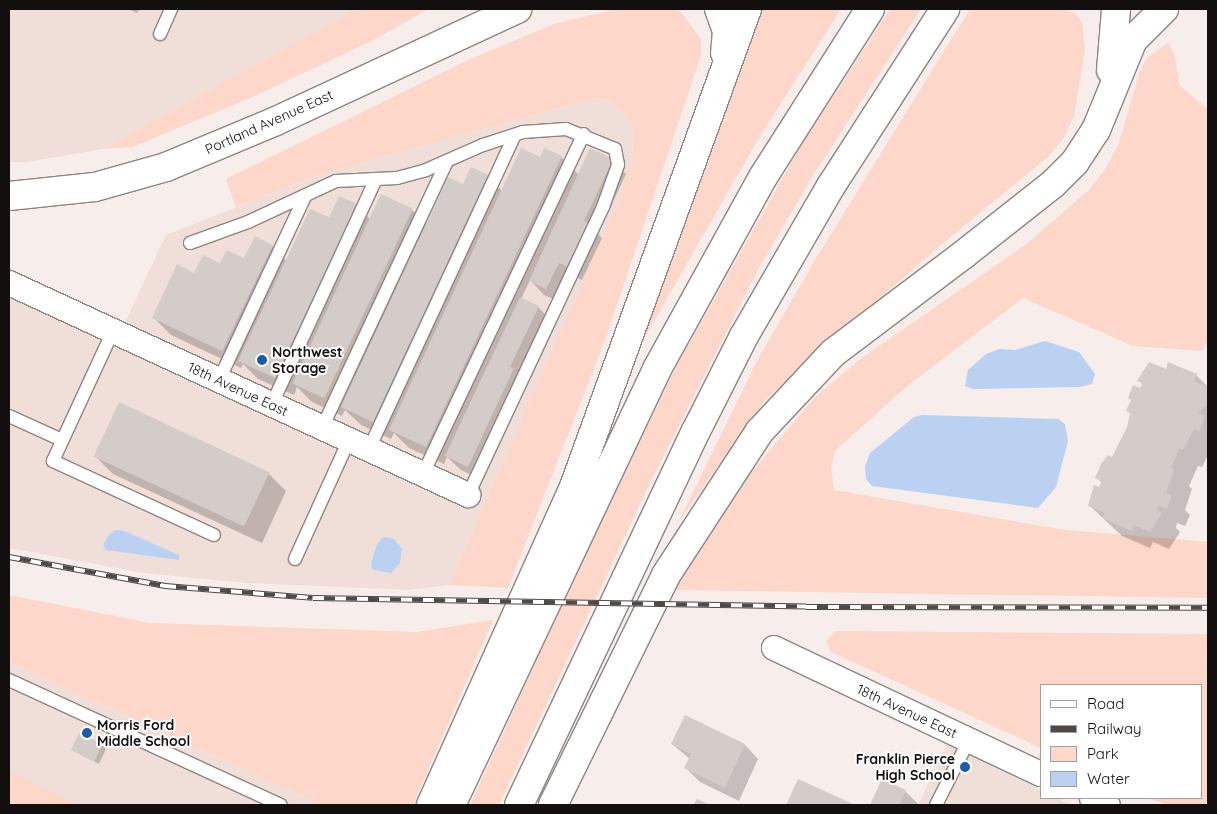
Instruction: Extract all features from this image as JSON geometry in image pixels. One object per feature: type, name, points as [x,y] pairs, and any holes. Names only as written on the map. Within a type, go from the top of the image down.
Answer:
[{"type":"main road","name":"Portland Avenue East","points":[[9,196],[95,186],[166,167],[284,117],[517,9]]},
{"type":"main road","points":[[719,87],[727,31],[720,9]]},
{"type":"main road","points":[[431,805],[575,484],[747,9]]},
{"type":"main road","points":[[451,805],[657,369],[763,177],[870,9]]},
{"type":"main road","points":[[519,805],[692,440],[744,336],[831,186],[945,9]]},
{"type":"main road","points":[[1107,99],[1116,9]]},
{"type":"main road","points":[[553,805],[666,575],[760,431],[832,353],[1058,178],[1075,162],[1096,130],[1107,99],[1134,40],[1164,9]]},
{"type":"street","name":"18th Avenue East","points":[[9,283],[468,495]]},
{"type":"street","name":"18th Avenue East","points":[[774,648],[1040,774]]},
{"type":"street","points":[[1094,799],[1108,805]]},
{"type":"lane","points":[[160,34],[171,9]]},
{"type":"lane","points":[[190,243],[248,222],[336,181],[397,178],[446,163],[483,145],[516,135],[547,128],[566,129],[607,144],[618,154],[612,185],[468,495]]},
{"type":"lane","points":[[423,474],[584,134]]},
{"type":"lane","points":[[295,559],[359,445],[516,135]]},
{"type":"lane","points":[[322,428],[446,163]]},
{"type":"lane","points":[[272,404],[376,179]]},
{"type":"lane","points":[[219,380],[305,196]]},
{"type":"lane","points":[[113,331],[53,461],[214,536]]},
{"type":"lane","points":[[9,416],[62,440]]},
{"type":"lane","points":[[9,680],[281,805]]},
{"type":"lane","points":[[940,804],[969,740]]},
{"type":"shaded area","points":[[9,9],[356,9],[103,149],[27,162],[9,162]]},
{"type":"shaded area","points":[[596,98],[611,101],[627,115],[634,134],[631,163],[618,203],[449,585],[409,590],[246,583],[143,573],[9,548],[9,290],[118,337],[166,235],[318,175]]},
{"type":"shaded area","name":"Morris Ford Middle School","points":[[9,662],[322,805],[9,805]]},
{"type":"shaded area","name":"Franklin Pierce High School","points":[[947,744],[1040,790],[1040,799],[1059,799],[1072,805],[918,805]]},
{"type":"green space","points":[[356,9],[428,9],[376,39],[257,95],[132,147],[103,149]]},
{"type":"green space","points":[[616,9],[675,9],[681,12],[701,39],[701,56],[604,343],[508,588],[449,585],[618,202],[631,163],[634,134],[627,115],[611,101],[596,98],[318,175],[236,207],[226,179],[466,61],[554,24]]},
{"type":"green space","points":[[762,9],[841,9],[757,141],[628,367]]},
{"type":"green space","points":[[890,9],[921,9],[814,174],[760,266],[650,483],[499,805],[470,805],[606,509],[677,365],[799,149]]},
{"type":"green space","points":[[970,9],[1064,9],[1076,14],[1082,22],[1085,50],[1074,116],[1063,139],[1049,156],[936,249],[766,399],[679,521],[757,361],[815,260]]},
{"type":"green space","points":[[1168,43],[1174,53],[1180,86],[1208,109],[1208,339],[1202,351],[1133,346],[1023,298],[906,387],[835,451],[831,468],[834,490],[1065,530],[1208,542],[1208,598],[674,590],[738,488],[814,398],[863,357],[1024,246],[1089,190],[1105,169],[1118,145],[1141,68],[1149,56]]},
{"type":"green space","points":[[9,595],[151,623],[417,632],[493,620],[413,805],[322,805],[9,662]]},
{"type":"green space","points":[[836,631],[1208,634],[1208,805],[1166,805],[1151,799],[1202,799],[1202,684],[1040,684],[1040,748],[831,652],[826,641]]},
{"type":"green space","points":[[9,771],[78,805],[9,805]]},
{"type":"water","points":[[1045,341],[1079,352],[1095,374],[1092,384],[1080,387],[973,389],[965,386],[968,370],[986,354],[999,349],[1015,350]]},
{"type":"water","points":[[922,415],[1058,419],[1065,424],[1068,441],[1056,487],[1038,508],[872,486],[866,479],[865,467],[870,453],[914,417]]},
{"type":"water","points":[[115,530],[122,530],[179,555],[179,560],[106,550],[103,545],[108,536]]},
{"type":"water","points":[[384,537],[394,539],[402,549],[400,563],[391,573],[373,570],[371,564],[377,544]]},
{"type":"building","points":[[521,148],[540,157],[544,148],[562,156],[426,447],[389,430]]},
{"type":"building","points":[[590,148],[613,159],[584,221],[588,223],[568,267],[559,263],[546,289],[529,281]]},
{"type":"building","points":[[471,167],[488,175],[373,422],[341,407],[448,177],[463,184]]},
{"type":"building","points":[[381,194],[413,209],[324,398],[293,383]]},
{"type":"building","points":[[339,196],[357,204],[275,378],[238,361],[310,209],[329,217]]},
{"type":"building","points":[[255,236],[273,245],[222,351],[152,318],[177,264],[194,273],[203,255],[220,263],[227,250],[244,258]]},
{"type":"building","points":[[520,297],[539,306],[510,367],[514,368],[468,467],[445,456]]},
{"type":"building","points":[[1149,362],[1166,369],[1168,362],[1197,374],[1194,381],[1208,387],[1208,404],[1198,413],[1205,416],[1199,431],[1194,429],[1183,450],[1179,449],[1171,468],[1174,470],[1166,493],[1172,495],[1167,509],[1159,506],[1157,511],[1162,513],[1150,532],[1134,525],[1132,531],[1102,518],[1105,513],[1088,506],[1094,485],[1099,487],[1102,481],[1095,478],[1101,464],[1108,455],[1112,457],[1127,427],[1130,413],[1126,411],[1131,400],[1128,398],[1133,385],[1140,388],[1143,383],[1137,381]]},
{"type":"building","points":[[119,402],[269,472],[244,527],[94,456]]},
{"type":"building","points":[[685,715],[745,744],[725,788],[684,768],[691,754],[671,744]]},
{"type":"building","points":[[79,733],[103,744],[95,761],[71,750]]},
{"type":"building","points":[[798,779],[851,803],[851,805],[786,805]]},
{"type":"building","points":[[882,779],[906,790],[899,805],[870,805]]},
{"type":"building","points":[[697,799],[710,805],[693,805]]},
{"type":"railway","points":[[9,557],[165,586],[313,598],[806,607],[1208,608]]},
{"type":"place","name":"Northwest Storage","points":[[262,360]]},
{"type":"place","name":"Morris Ford Middle School","points":[[87,733]]},
{"type":"place","name":"Franklin Pierce High School","points":[[965,767]]}]
